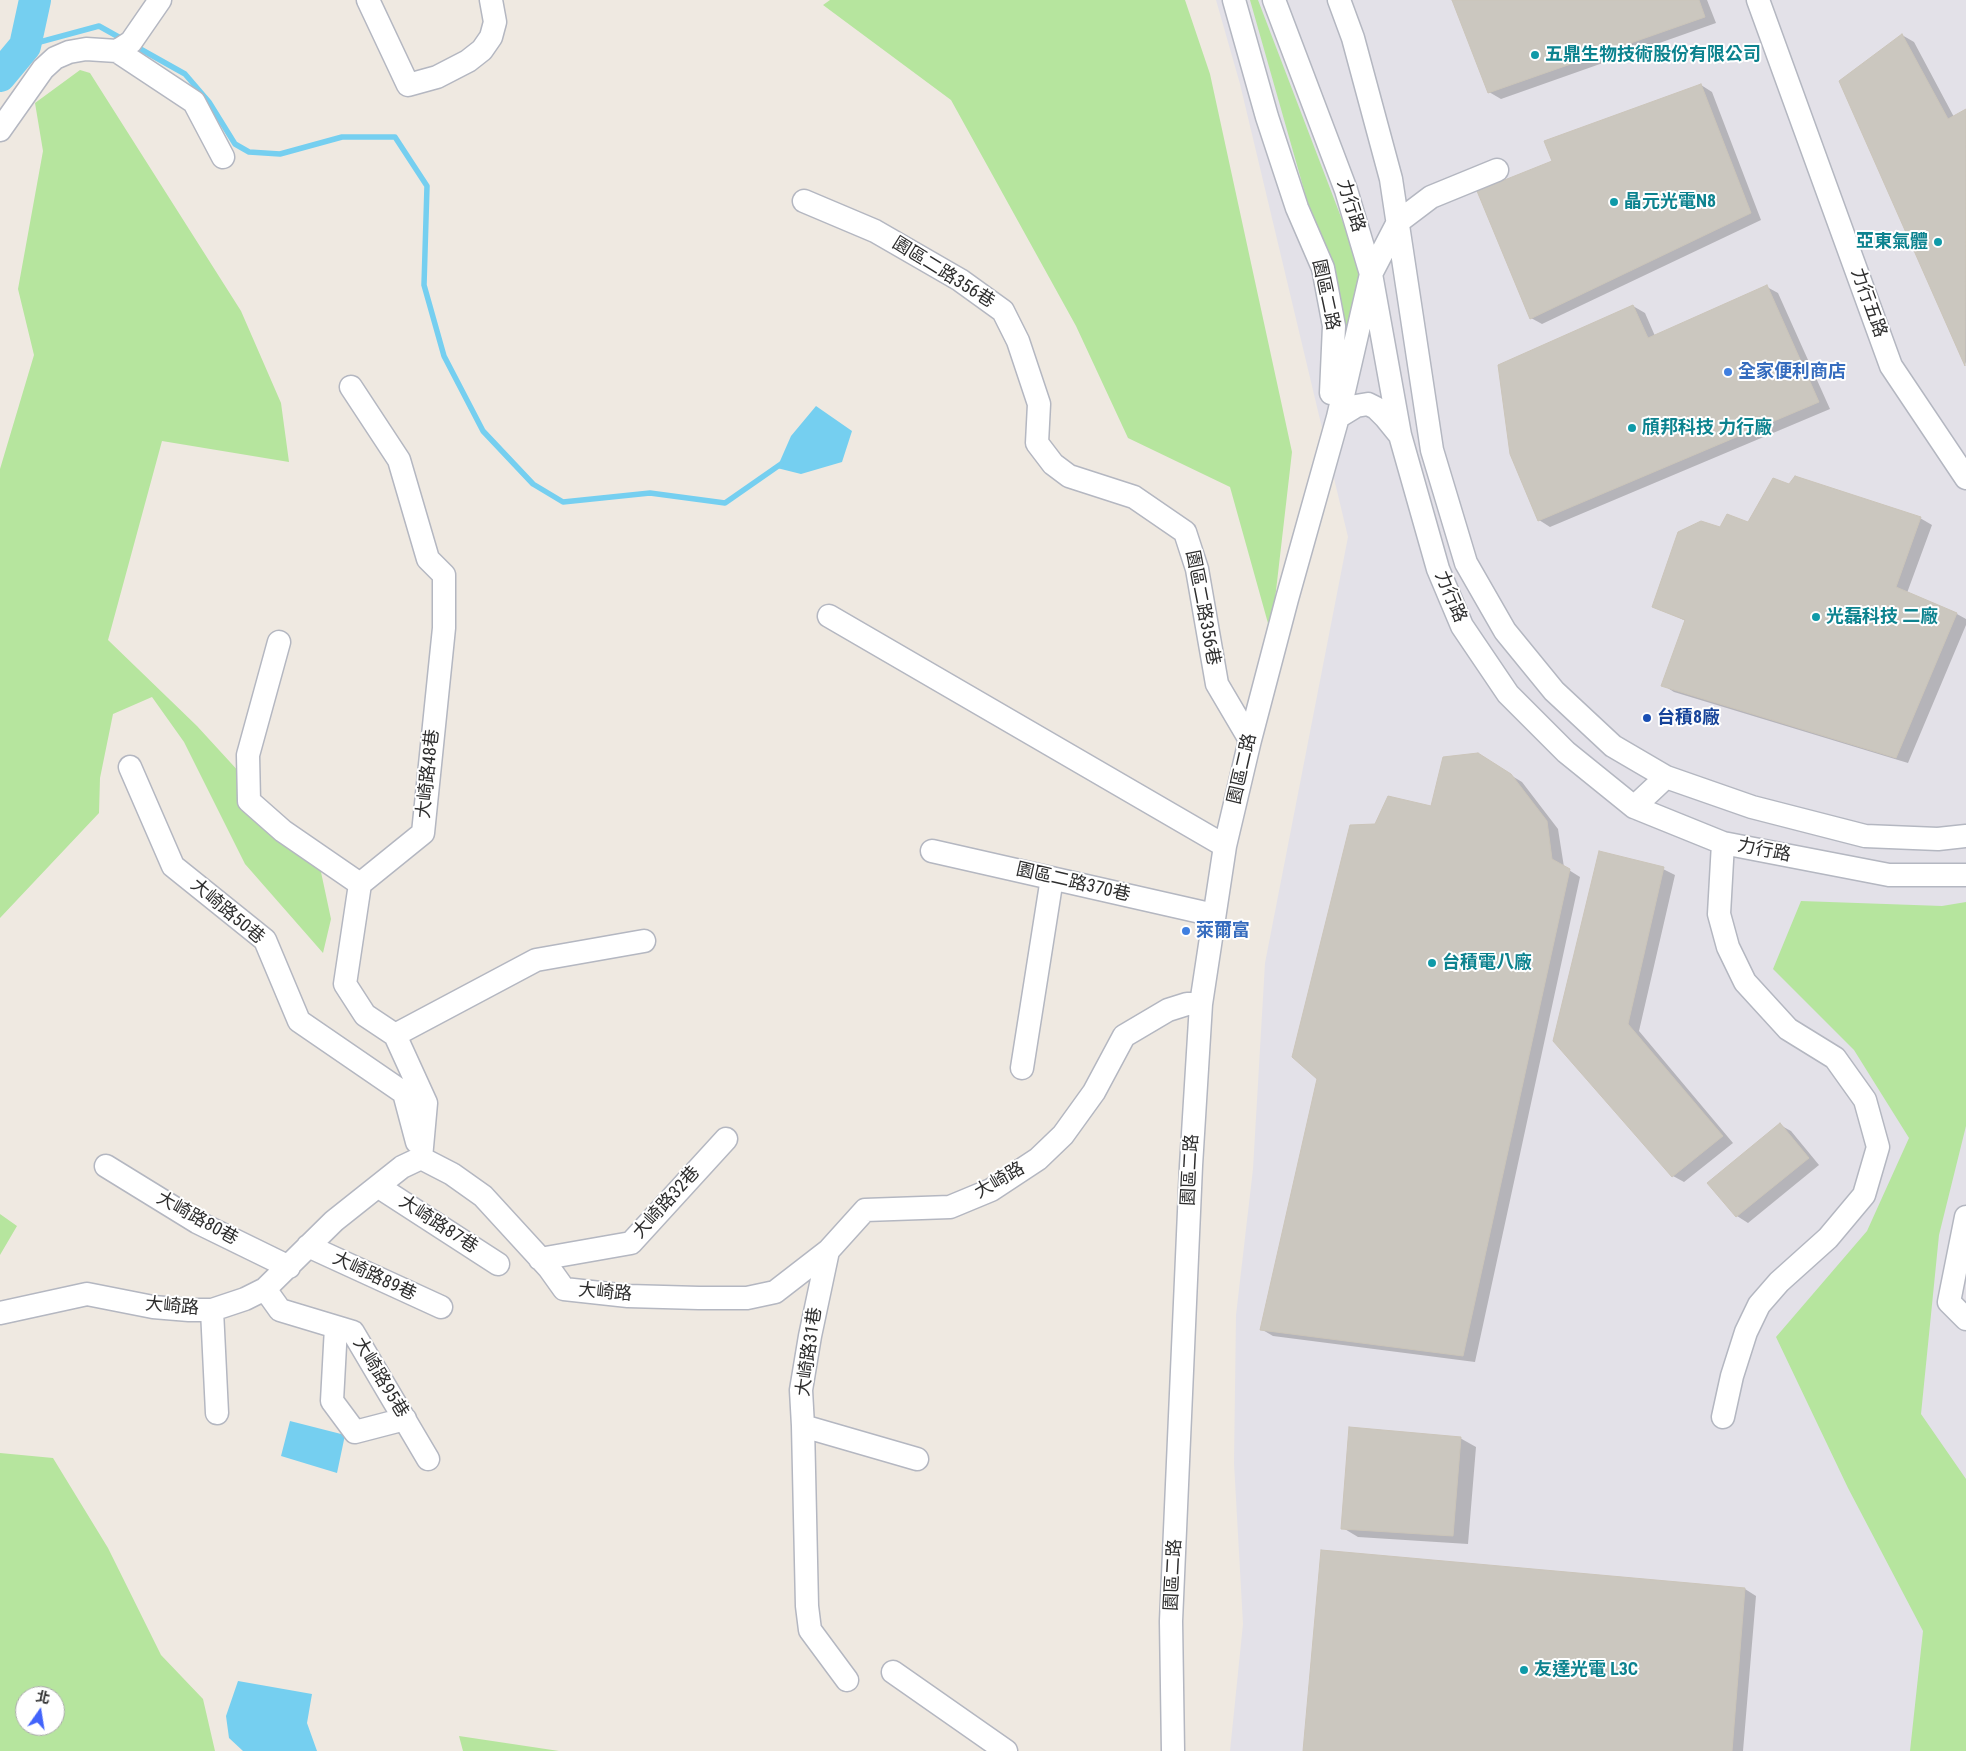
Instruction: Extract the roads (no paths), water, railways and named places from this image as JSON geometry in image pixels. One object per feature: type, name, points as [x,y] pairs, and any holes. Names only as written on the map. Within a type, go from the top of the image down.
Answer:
[{"type":"street","points":[[0,130],[42,69],[55,58],[69,52],[86,49],[117,50],[131,42],[160,0]]},
{"type":"street","points":[[368,0],[408,85],[436,77],[468,61],[482,50],[492,37],[495,22],[491,0]]},
{"type":"street","name":"園區二路","points":[[1172,1751],[1171,1621],[1191,1166],[1201,1004],[1225,846],[1328,429],[1334,326],[1323,268],[1294,198],[1267,117],[1234,0]]},
{"type":"street","name":"力行路","points":[[1274,0],[1346,190],[1371,274],[1400,435],[1438,569],[1462,626],[1508,694],[1566,752],[1634,807],[1723,843],[1889,875],[1966,875]]},
{"type":"street","name":"力行路","points":[[1339,0],[1353,38],[1392,179],[1432,450],[1451,519],[1466,563],[1505,631],[1554,691],[1613,746],[1666,777],[1752,807],[1865,836],[1938,839],[1966,836]]},
{"type":"street","name":"力行五路","points":[[1758,0],[1891,366],[1966,478]]},
{"type":"street","points":[[117,50],[194,102],[223,157]]},
{"type":"street","points":[[1398,222],[1431,197],[1497,170]]},
{"type":"street","name":"園區二路356巷","points":[[804,201],[875,231],[960,280],[1003,311],[1018,342],[1039,404],[1037,443],[1053,464],[1069,476],[1134,497],[1185,532],[1197,569],[1217,684],[1250,740]]},
{"type":"street","name":"園區二路","points":[[1287,598],[1338,417],[1371,274],[1398,222]]},
{"type":"street","name":"大崎路48巷","points":[[351,387],[399,460],[428,559],[444,575],[444,628],[423,832],[360,884]]},
{"type":"street","points":[[1338,417],[1356,406],[1368,404],[1376,408],[1400,435]]},
{"type":"street","points":[[829,616],[1225,846]]},
{"type":"street","points":[[279,642],[248,755],[249,801],[283,831],[360,884],[345,984],[366,1015],[395,1035],[426,1103],[421,1158]]},
{"type":"street","points":[[1500,682],[1531,662]]},
{"type":"street","name":"大崎路50巷","points":[[130,768],[173,866],[265,940],[300,1020],[404,1093],[421,1158]]},
{"type":"street","points":[[1634,807],[1666,777]]},
{"type":"street","points":[[1723,843],[1718,914],[1728,947],[1745,982],[1788,1030],[1836,1058],[1865,1100],[1878,1147],[1864,1196],[1828,1238],[1779,1282],[1759,1305],[1743,1341],[1723,1417]]},
{"type":"street","name":"園區二路370巷","points":[[932,851],[1214,915]]},
{"type":"street","points":[[1022,1068],[1052,878]]},
{"type":"street","points":[[395,1035],[536,960],[644,941]]},
{"type":"street","name":"大崎路","points":[[0,1313],[87,1294],[152,1307],[212,1310],[265,1289],[290,1267],[308,1246],[334,1221],[402,1167],[421,1158],[452,1174],[475,1189],[540,1259],[564,1289],[628,1296],[746,1298],[775,1292],[828,1251],[866,1210],[950,1207],[991,1190],[1038,1159],[1063,1135],[1094,1092],[1124,1036],[1168,1010],[1187,1004],[1201,1004]]},
{"type":"street","name":"大崎路32巷","points":[[540,1259],[631,1243],[726,1139]]},
{"type":"street","name":"大崎路80巷","points":[[106,1166],[198,1222],[290,1267]]},
{"type":"street","name":"大崎路87巷","points":[[379,1187],[498,1264]]},
{"type":"street","points":[[1966,1217],[1949,1302],[1966,1319]]},
{"type":"street","name":"大崎路89巷","points":[[308,1246],[441,1307]]},
{"type":"street","name":"大崎路31巷","points":[[828,1251],[801,1390],[807,1606],[810,1630],[848,1680]]},
{"type":"street","name":"大崎路95巷","points":[[265,1289],[280,1310],[353,1332],[428,1458]]},
{"type":"street","points":[[212,1310],[217,1413]]},
{"type":"street","points":[[336,1327],[332,1401],[355,1432],[405,1419]]},
{"type":"street","points":[[803,1426],[917,1459]]},
{"type":"street","points":[[893,1672],[1006,1751]]},
{"type":"water","points":[[816,406],[852,431],[842,462],[801,474],[777,468],[791,436]]},
{"type":"water","points":[[290,1421],[345,1435],[337,1473],[281,1456]]},
{"type":"water","points":[[238,1681],[312,1694],[307,1723],[317,1751],[243,1751],[229,1738],[226,1716]]},
{"type":"waterway","points":[[0,76],[25,46],[35,0]]},
{"type":"waterway","points":[[25,46],[99,26],[124,40]]},
{"type":"waterway","points":[[135,46],[185,74],[209,102],[235,144],[249,152],[280,154],[342,137],[395,137],[427,186],[424,285],[444,356],[483,431],[533,484],[563,502],[650,493],[725,503],[781,464]]},
{"type":"place","name":"五鼎生物技術股份有限公司","points":[[1535,55]]},
{"type":"place","name":"晶元光電N8","points":[[1614,202]]},
{"type":"place","name":"亞東氣體","points":[[1938,242]]},
{"type":"place","name":"全家便利商店","points":[[1728,372]]},
{"type":"place","name":"頎邦科技 力行廠","points":[[1632,428]]},
{"type":"place","name":"光磊科技 二廠","points":[[1816,617]]},
{"type":"place","name":"台積8廠","points":[[1647,718]]},
{"type":"place","name":"萊爾富","points":[[1186,931]]},
{"type":"place","name":"台積電八廠","points":[[1432,963]]},
{"type":"place","name":"友達光電 L3C","points":[[1524,1670]]}]
